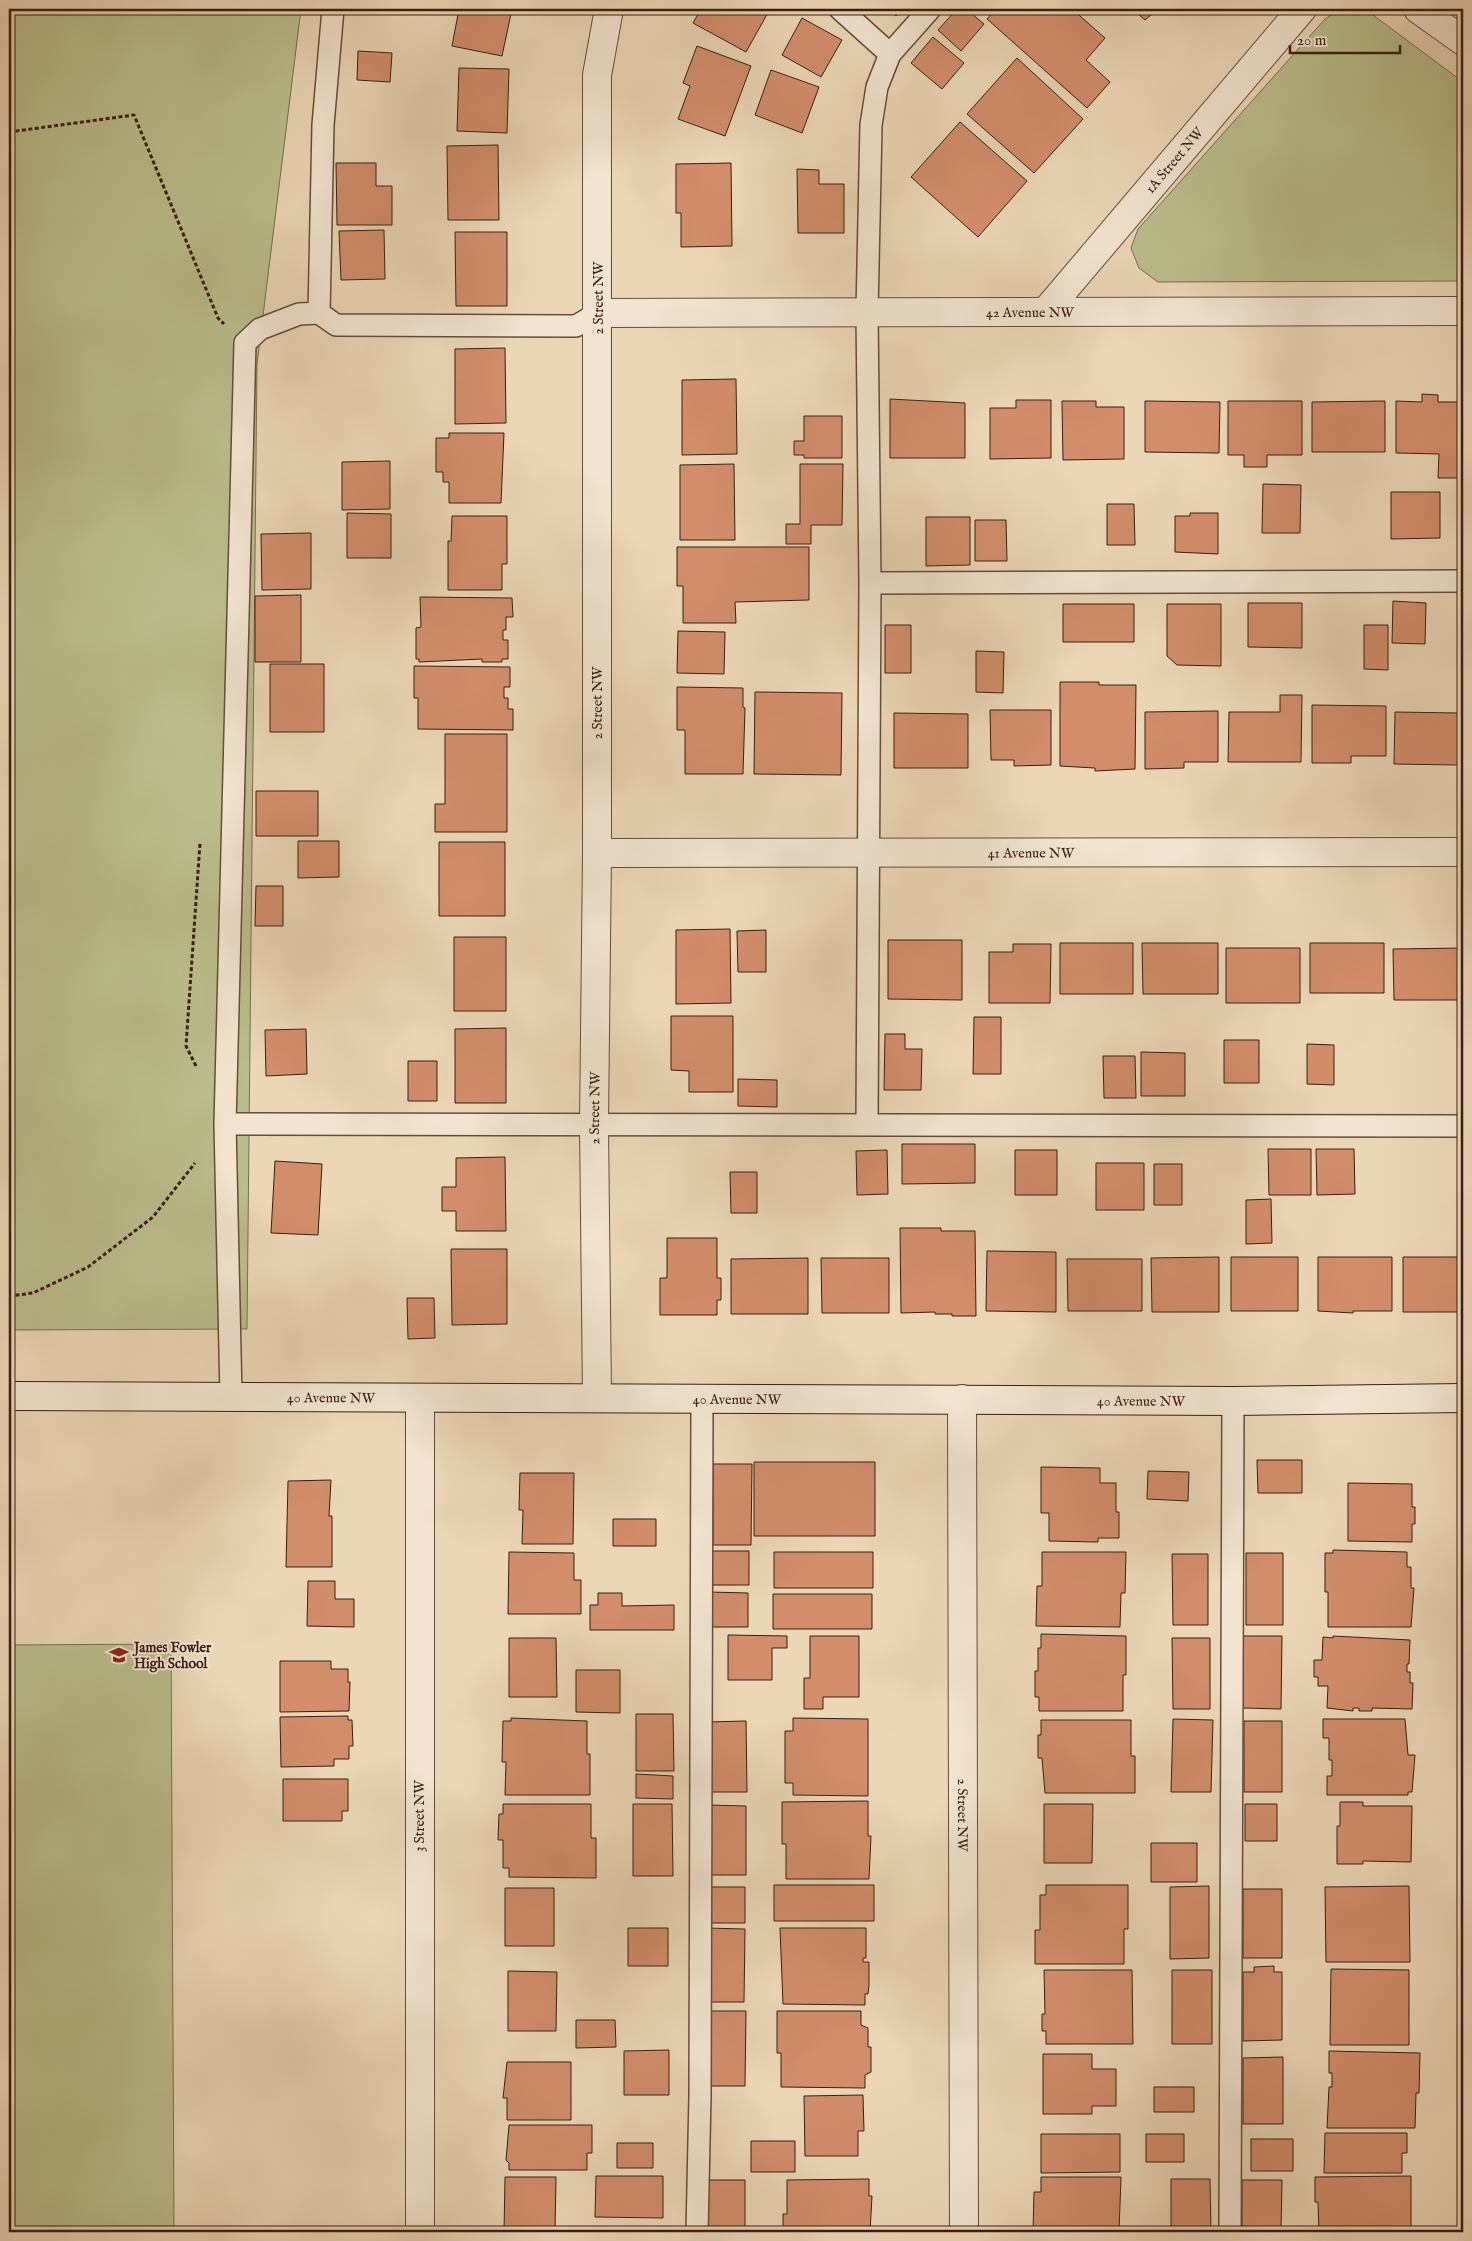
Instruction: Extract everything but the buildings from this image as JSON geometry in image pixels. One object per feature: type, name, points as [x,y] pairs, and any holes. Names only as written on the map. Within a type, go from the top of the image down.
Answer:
[{"type":"street","name":"2 Street NW","points":[[597,1398],[594,1125],[597,854],[597,75],[609,9]]},
{"type":"street","name":"1A Street NW","points":[[1046,311],[1302,9]]},
{"type":"street","points":[[1418,9],[1463,41]]},
{"type":"street","name":"42 Avenue NW","points":[[598,314],[1463,311]]},
{"type":"street","name":"41 Avenue NW","points":[[597,854],[1463,852]]},
{"type":"street","name":"40 Avenue NW","points":[[9,1396],[1233,1401],[1463,1398]]},
{"type":"street","name":"3 Street NW","points":[[420,1399],[420,2232]]},
{"type":"street","name":"2 Street NW","points":[[962,1399],[964,2232]]},
{"type":"lane","points":[[319,313],[323,125],[333,9]]},
{"type":"lane","points":[[840,9],[890,54]]},
{"type":"lane","points":[[867,1125],[870,583],[867,312],[871,125],[877,87],[890,54],[930,9]]},
{"type":"lane","points":[[231,1397],[226,1124],[245,343],[260,329],[299,314],[319,313],[336,325],[576,326],[598,314]]},
{"type":"lane","points":[[870,583],[1463,581]]},
{"type":"lane","points":[[226,1124],[1463,1126]]},
{"type":"lane","points":[[697,2232],[700,2095],[702,1399]]},
{"type":"lane","points":[[1230,2232],[1233,1401]]},
{"type":"path","points":[[9,132],[134,115],[218,318],[228,328]]},
{"type":"path","points":[[199,1072],[186,1046],[200,838]]},
{"type":"path","points":[[9,1296],[33,1293],[88,1267],[153,1217],[226,1124]]},
{"type":"green space","points":[[9,9],[301,9],[257,364],[247,1329],[9,1330]]},
{"type":"green space","points":[[1341,9],[1369,12],[1463,82],[1463,281],[1158,282],[1139,268],[1131,248],[1138,229],[1325,19]]},
{"type":"green space","points":[[171,1644],[174,2232],[9,2232],[9,1645]]},
{"type":"place","name":"James Fowler High School","points":[[119,1655]]}]
